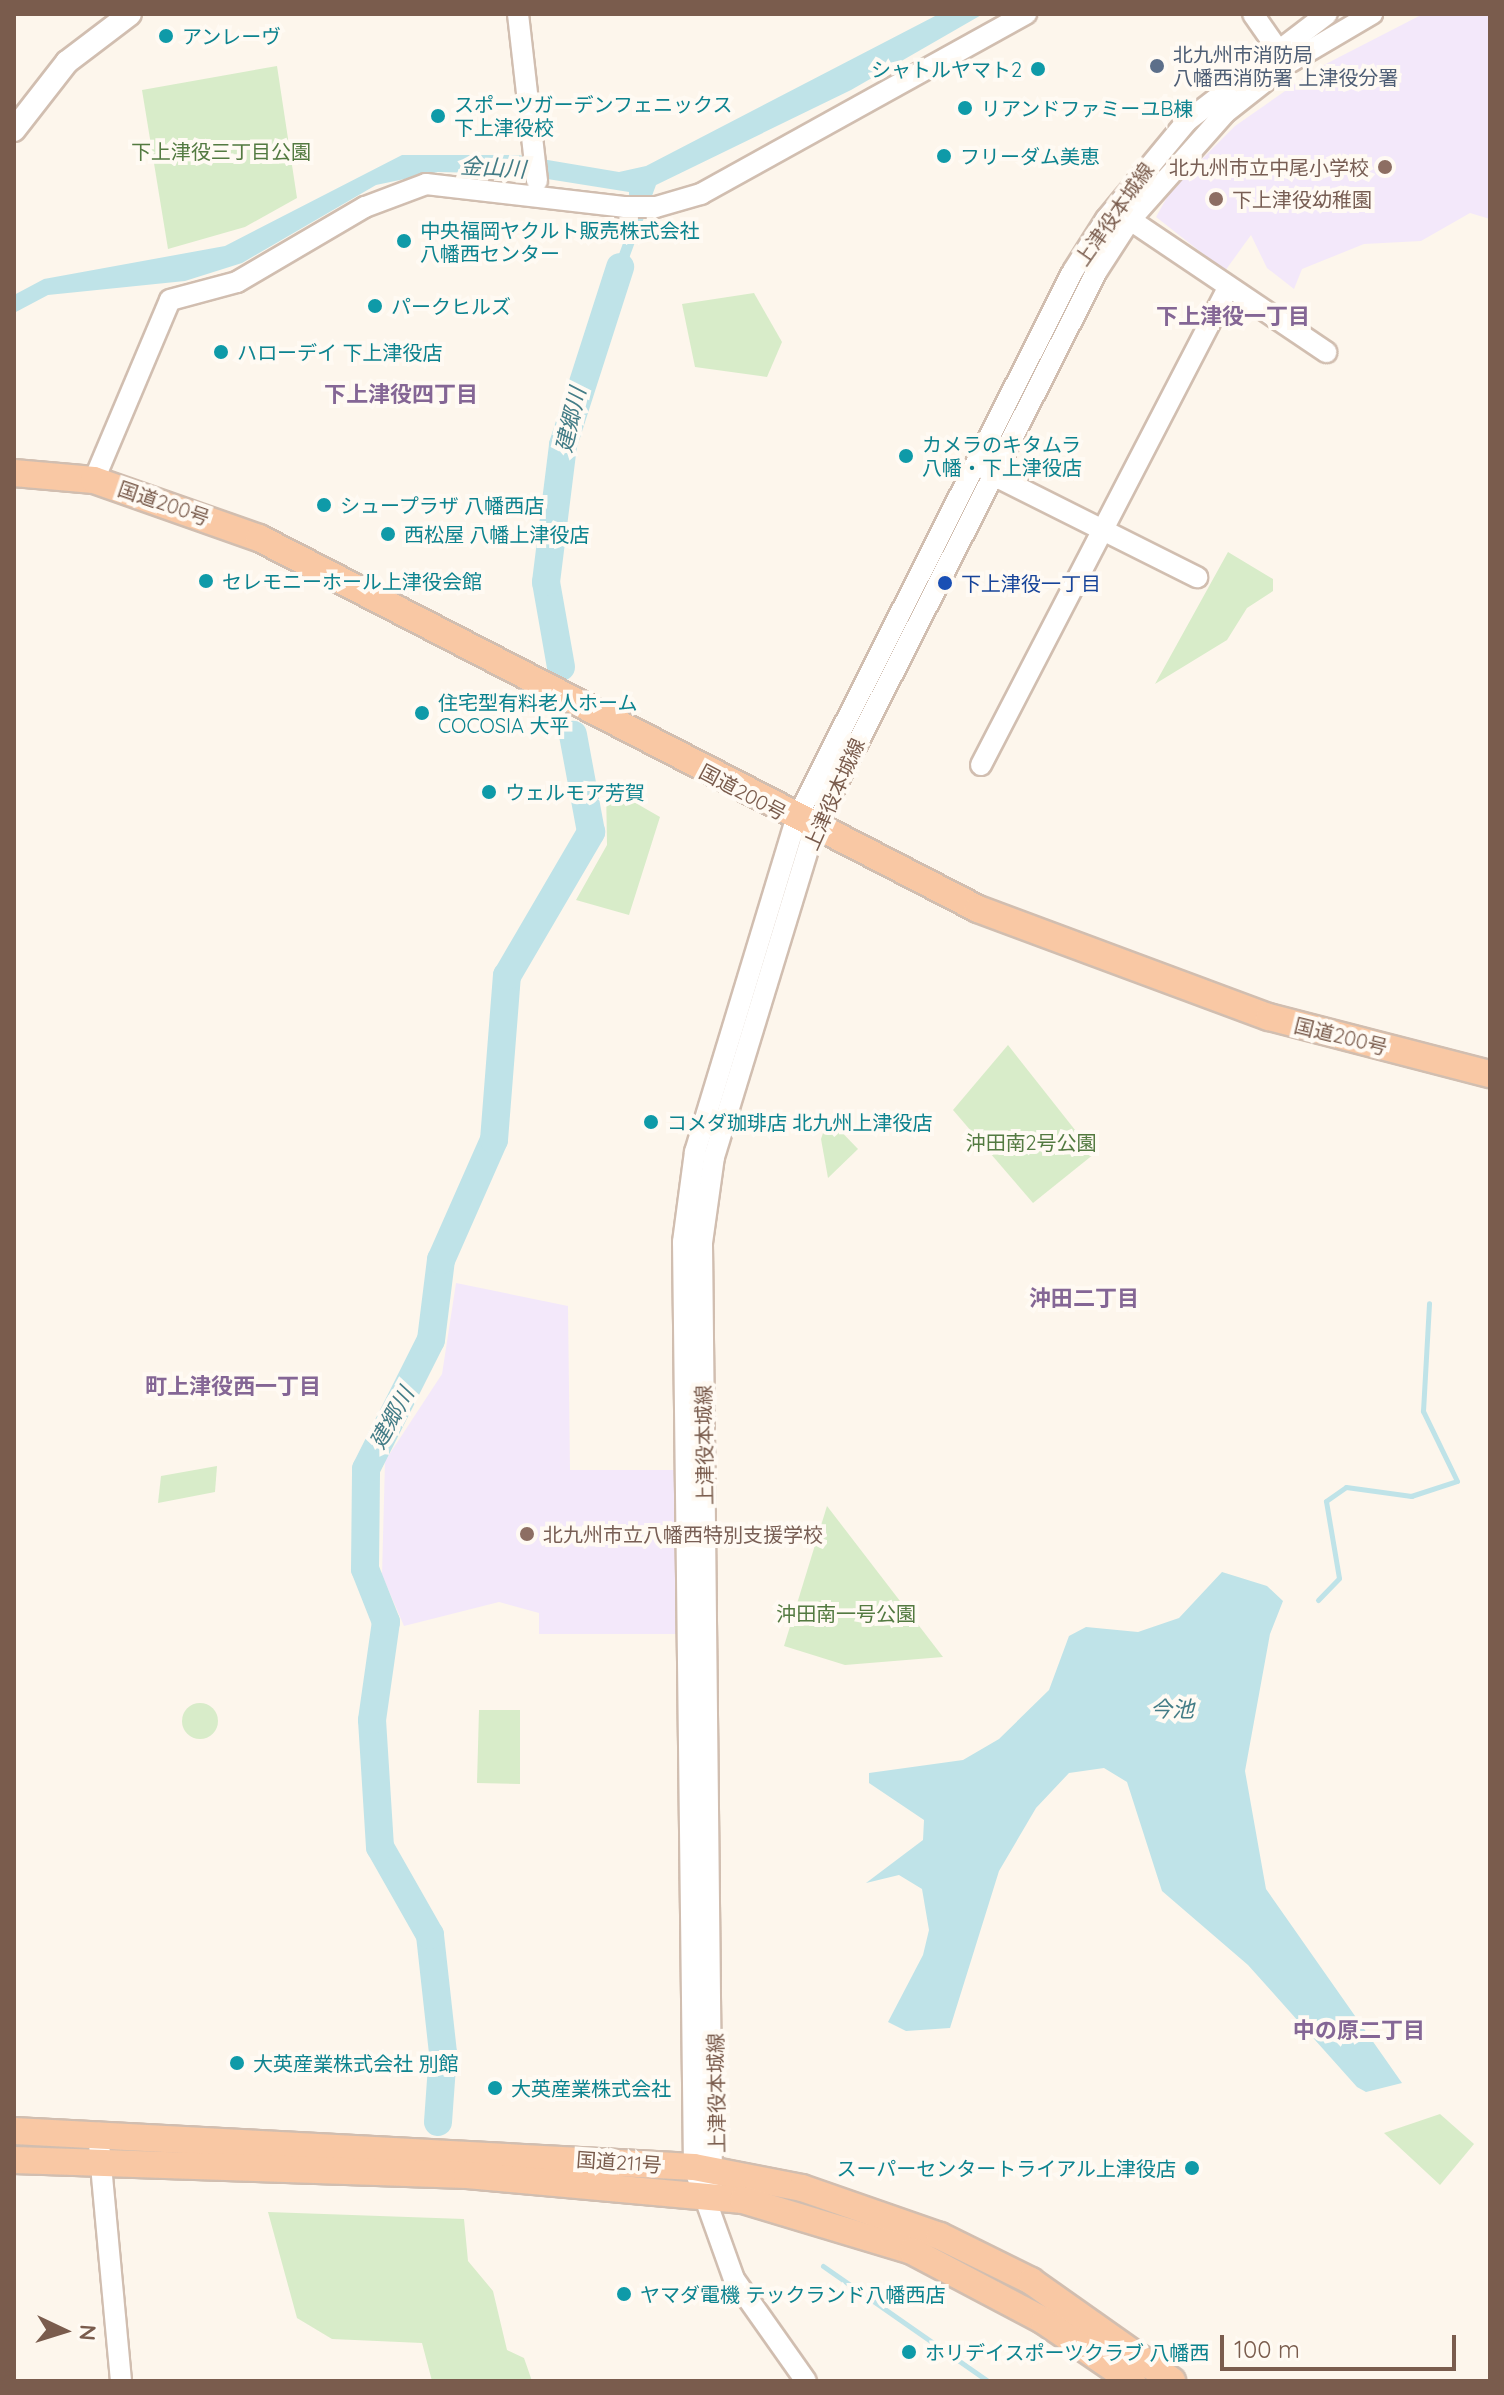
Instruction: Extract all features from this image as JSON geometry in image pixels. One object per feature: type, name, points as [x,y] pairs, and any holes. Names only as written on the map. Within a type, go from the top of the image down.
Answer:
[{"type":"highway","name":"国道200号","points":[[14,473],[94,480],[259,538],[805,824],[978,909],[1241,1007],[1490,1074]]},
{"type":"highway","name":"国道211号","points":[[14,2131],[98,2133],[707,2177],[828,2196],[972,2251],[1104,2328],[1172,2381]]},
{"type":"highway","name":"国道211号","points":[[14,2160],[99,2160],[467,2175],[707,2177],[912,2251],[1044,2321],[1132,2381]]},
{"type":"main road","points":[[14,130],[67,62],[130,14]]},
{"type":"street","points":[[518,14],[539,153],[537,181]]},
{"type":"street","points":[[94,480],[170,300],[237,282],[365,207],[426,184],[624,207],[656,207],[701,194],[1026,14]]},
{"type":"street","points":[[1253,14],[1282,56]]},
{"type":"street","name":"上津役本城線","points":[[806,2381],[734,2279],[707,2177],[684,1210],[805,824],[970,467],[1122,214],[1327,14]]},
{"type":"street","name":"上津役本城線","points":[[1282,56],[1372,14]]},
{"type":"street","points":[[1122,214],[1227,290],[1326,352]]},
{"type":"street","name":"上津役本城線","points":[[805,824],[1122,214]]},
{"type":"street","points":[[981,765],[1098,529],[1227,290]]},
{"type":"street","points":[[989,473],[1197,577]]},
{"type":"street","points":[[98,2133],[121,2381]]},
{"type":"shaded area","name":"北九州市立中尾小学校","points":[[1423,14],[1490,14],[1490,219],[1470,213],[1421,241],[1364,244],[1302,269],[1294,289],[1267,268],[1251,235],[1225,271],[1156,217],[1171,190],[1235,126],[1318,68]]},
{"type":"shaded area","name":"北九州市立八幡西特別支援学校","points":[[456,1283],[568,1306],[570,1470],[674,1470],[676,1634],[539,1634],[539,1613],[499,1602],[404,1626],[382,1575],[385,1461],[442,1374]]},
{"type":"green space","name":"下上津役三丁目公園","points":[[277,66],[297,198],[245,227],[168,249],[142,90]]},
{"type":"green space","points":[[754,293],[782,342],[767,377],[695,367],[682,304]]},
{"type":"green space","points":[[1228,552],[1273,579],[1273,591],[1247,608],[1227,640],[1155,684]]},
{"type":"green space","points":[[606,786],[660,817],[629,915],[576,900],[607,845]]},
{"type":"green space","name":"沖田南2号公園","points":[[1008,1045],[1094,1154],[1033,1203],[953,1110]]},
{"type":"green space","points":[[828,1118],[858,1149],[828,1178],[821,1139]]},
{"type":"green space","points":[[217,1466],[215,1492],[158,1503],[161,1476]]},
{"type":"green space","name":"沖田南一号公園","points":[[827,1506],[943,1657],[845,1665],[784,1646]]},
{"type":"green space","points":[[200,1703],[212,1709],[218,1721],[212,1733],[200,1739],[188,1733],[182,1721],[188,1709]]},
{"type":"green space","points":[[479,1710],[520,1710],[520,1784],[477,1783]]},
{"type":"green space","points":[[1440,2114],[1474,2144],[1440,2185],[1384,2133]]},
{"type":"green space","points":[[268,2212],[464,2219],[468,2261],[493,2291],[507,2350],[524,2358],[532,2381],[432,2381],[422,2343],[332,2339],[297,2318]]},
{"type":"water","name":"金山川","points":[[939,14],[983,14],[851,90],[656,185],[613,302],[601,303],[629,227],[629,192],[516,174],[438,172],[376,185],[242,263],[185,281],[48,295],[14,313],[14,295],[44,279],[225,246],[402,155],[518,155],[619,172],[646,166]]},
{"type":"water","name":"今池","points":[[1222,1572],[1267,1586],[1283,1601],[1270,1634],[1245,1771],[1266,1889],[1402,2083],[1366,2092],[1357,2087],[1248,1965],[1162,1891],[1127,1782],[1104,1768],[1069,1773],[1036,1808],[999,1871],[950,2028],[906,2031],[888,2022],[923,1955],[929,1930],[922,1889],[899,1875],[866,1883],[923,1840],[924,1820],[869,1783],[869,1773],[963,1760],[999,1739],[1049,1690],[1069,1636],[1086,1627],[1138,1632],[1179,1618]]},
{"type":"waterway","name":"建郷川","points":[[561,667],[546,582],[563,445],[620,267]]},
{"type":"waterway","name":"建郷川","points":[[438,2122],[443,2053],[430,1935],[380,1847],[372,1720],[386,1622],[365,1569],[366,1469],[431,1340],[441,1260],[494,1140],[507,976],[591,832],[573,735]]},
{"type":"waterway","points":[[1318,1600],[1339,1578],[1326,1501],[1346,1487],[1411,1496],[1457,1481],[1423,1411],[1429,1303]]},
{"type":"waterway","name":"建郷川","points":[[823,2266],[988,2381]]},
{"type":"place","name":"アンレーヴ","points":[[166,36]]},
{"type":"place","name":"北九州市消防局 八幡西消防署 上津役分署","points":[[1157,66]]},
{"type":"place","name":"シャトルヤマト2","points":[[1038,69]]},
{"type":"place","name":"リアンドファミーユB棟","points":[[965,108]]},
{"type":"place","name":"スポーツガーデンフェニックス 下上津役校","points":[[438,116]]},
{"type":"place","name":"フリーダム美恵","points":[[944,156]]},
{"type":"place","name":"北九州市立中尾小学校","points":[[1385,167]]},
{"type":"place","name":"下上津役幼稚園","points":[[1216,199]]},
{"type":"place","name":"中央福岡ヤクルト販売株式会社 八幡西センター","points":[[404,241]]},
{"type":"place","name":"パークヒルズ","points":[[375,306]]},
{"type":"place","name":"ハローデイ 下上津役店","points":[[221,352]]},
{"type":"place","name":"カメラのキタムラ 八幡・下上津役店","points":[[906,456]]},
{"type":"place","name":"シュープラザ 八幡西店","points":[[324,505]]},
{"type":"place","name":"西松屋 八幡上津役店","points":[[388,534]]},
{"type":"place","name":"セレモニーホール上津役会館","points":[[206,581]]},
{"type":"place","name":"下上津役一丁目","points":[[945,583]]},
{"type":"place","name":"住宅型有料老人ホーム COCOSIA 大平","points":[[422,713]]},
{"type":"place","name":"ウェルモア芳賀","points":[[489,792]]},
{"type":"place","name":"コメダ珈琲店 北九州上津役店","points":[[651,1122]]},
{"type":"place","name":"北九州市立八幡西特別支援学校","points":[[527,1534]]},
{"type":"place","name":"大英産業株式会社 別館","points":[[237,2063]]},
{"type":"place","name":"大英産業株式会社","points":[[495,2088]]},
{"type":"place","name":"スーパーセンタートライアル上津役店","points":[[1192,2168]]},
{"type":"place","name":"ヤマダ電機 テックランド八幡西店","points":[[624,2294]]},
{"type":"place","name":"ホリデイスポーツクラブ 八幡西","points":[[909,2352]]},
{"type":"district","name":"下上津役一丁目","points":[[1233,317]]},
{"type":"district","name":"下上津役四丁目","points":[[401,395]]},
{"type":"district","name":"沖田二丁目","points":[[1084,1299]]},
{"type":"district","name":"町上津役西一丁目","points":[[233,1387]]},
{"type":"district","name":"中の原二丁目","points":[[1359,2031]]}]
